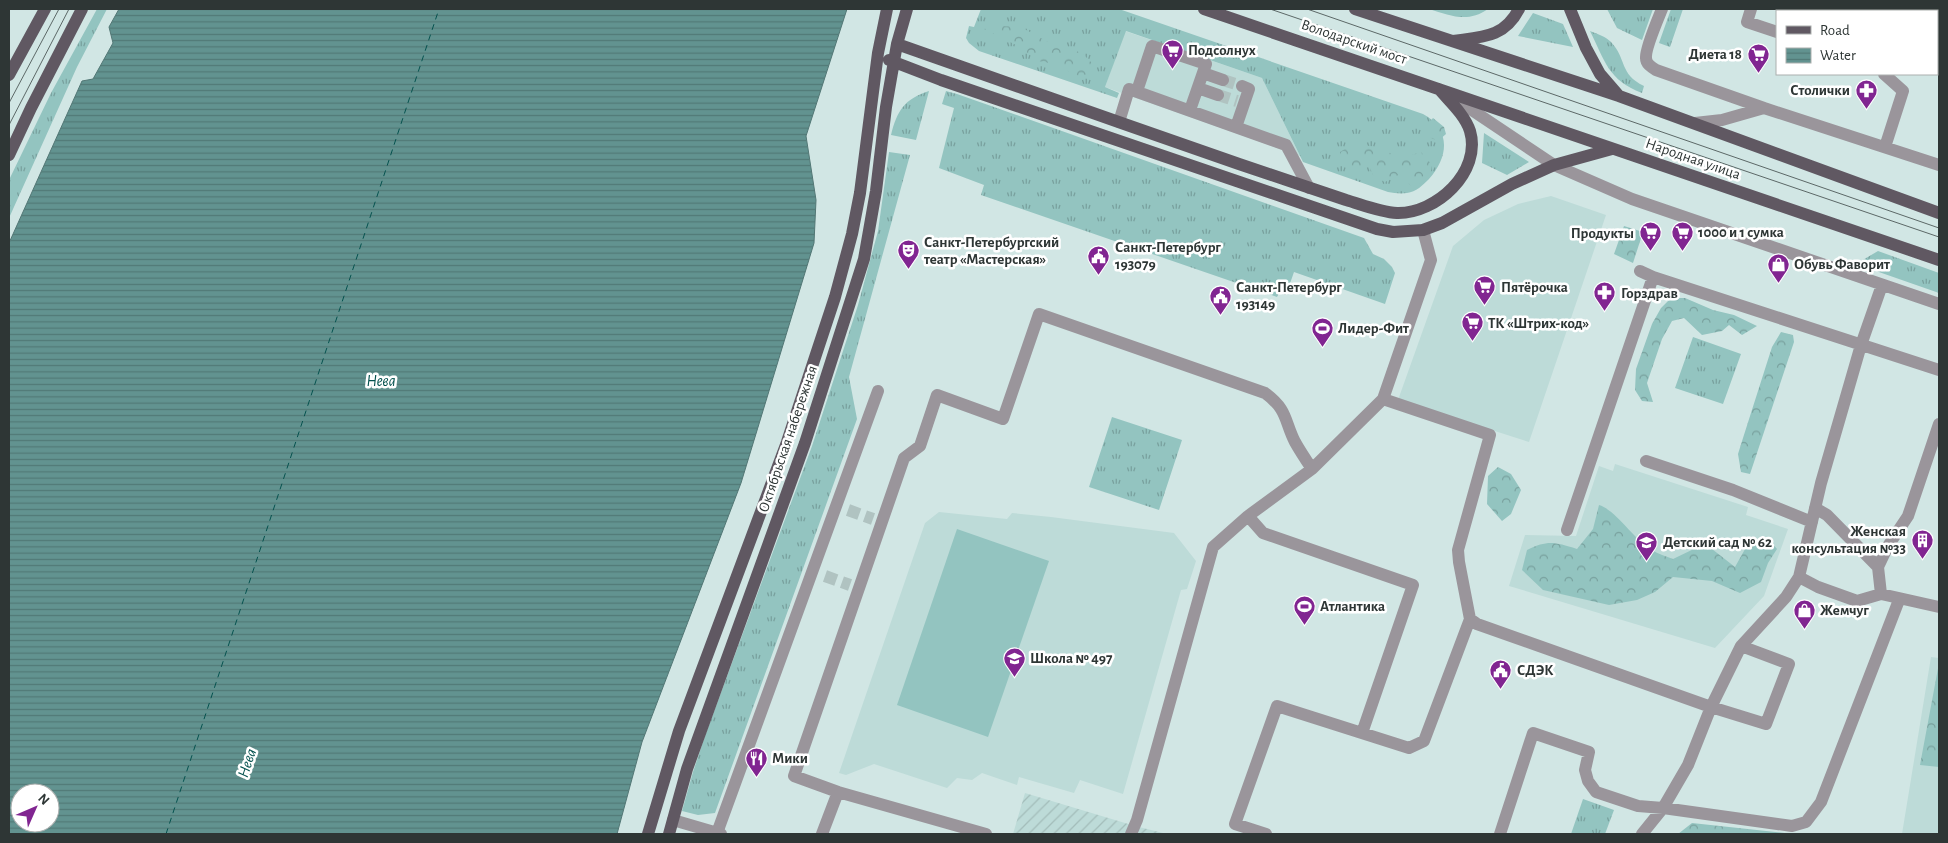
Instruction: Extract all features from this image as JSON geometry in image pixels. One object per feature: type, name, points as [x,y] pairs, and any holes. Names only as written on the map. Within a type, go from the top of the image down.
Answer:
[{"type":"main road","points":[[9,75],[45,9]]},
{"type":"main road","points":[[9,155],[82,9]]},
{"type":"main road","name":"Октябрьская набережная","points":[[648,834],[679,731],[787,442],[835,297],[852,234],[860,193],[878,53],[886,9]]},
{"type":"main road","name":"Октябрьская набережная","points":[[669,834],[687,769],[806,444],[851,302],[871,227],[886,107],[897,44],[907,9]]},
{"type":"main road","name":"Володарский мост","points":[[1204,9],[1437,87]]},
{"type":"main road","points":[[1355,9],[1450,42],[1619,96],[1939,213]]},
{"type":"main road","points":[[1450,42],[1497,33],[1506,28],[1519,9]]},
{"type":"main road","points":[[1570,9],[1586,48],[1600,74],[1619,96]]},
{"type":"main road","points":[[878,53],[897,44],[1309,188],[1397,213],[1412,212],[1442,198],[1456,185],[1472,151],[1470,131],[1459,112],[1437,87]]},
{"type":"main road","points":[[878,53],[894,63],[1392,232],[1423,230],[1442,223],[1512,184],[1554,165],[1612,149]]},
{"type":"main road","name":"Народная улица","points":[[1437,87],[1612,149],[1939,260]]},
{"type":"street","points":[[1662,9],[1645,58],[1648,65],[1764,108],[1939,165]]},
{"type":"street","points":[[1752,9],[1747,22],[1776,32]]},
{"type":"street","points":[[1137,91],[1152,46],[1206,64],[1190,110]]},
{"type":"street","points":[[1203,73],[1223,80]]},
{"type":"street","points":[[1885,75],[1904,91],[1885,147]]},
{"type":"street","points":[[1236,127],[1240,103],[1249,89],[1242,86]]},
{"type":"street","points":[[1437,87],[1554,165],[1632,199],[1939,304]]},
{"type":"street","points":[[1119,122],[1130,88],[1286,144],[1309,188]]},
{"type":"street","points":[[1198,88],[1218,95]]},
{"type":"street","points":[[1695,123],[1722,120],[1764,108]]},
{"type":"street","points":[[1131,834],[1137,820],[1213,547],[1248,516],[1312,469],[1383,399],[1431,260],[1423,230]]},
{"type":"street","points":[[1640,271],[1653,277],[1939,370]]},
{"type":"street","points":[[1566,530],[1653,277]]},
{"type":"street","points":[[1642,834],[1662,808],[1688,766],[1710,707],[1741,646],[1786,597],[1799,577],[1815,508],[1861,345],[1882,284]]},
{"type":"street","points":[[986,834],[838,792],[794,776],[878,520],[904,458],[920,446],[937,396],[1003,419],[1039,314],[1265,393],[1276,401],[1285,413],[1295,441],[1312,469]]},
{"type":"street","points":[[673,820],[719,834],[812,572],[842,508],[878,391]]},
{"type":"street","points":[[1266,834],[1235,824],[1277,706],[1409,748],[1424,741],[1470,619],[1458,562],[1458,550],[1490,434],[1383,399]]},
{"type":"street","points":[[1882,594],[1878,567],[1888,546],[1908,516],[1939,424]]},
{"type":"street","points":[[1646,461],[1734,490],[1812,522]]},
{"type":"street","points":[[1815,508],[1827,515],[1878,567]]},
{"type":"street","points":[[1248,516],[1263,532],[1413,585],[1362,733]]},
{"type":"street","points":[[812,572],[825,576]]},
{"type":"street","points":[[1799,577],[1818,587],[1857,601],[1882,594],[1899,600],[1939,607]]},
{"type":"street","points":[[1500,834],[1533,733],[1589,752],[1585,770],[1588,781],[1596,792],[1638,806],[1792,826],[1806,822],[1821,802],[1899,600]]},
{"type":"street","points":[[1470,619],[1476,624],[1710,707],[1766,724],[1790,664],[1741,646]]},
{"type":"street","points":[[822,834],[838,792]]},
{"type":"shaded area","points":[[1125,31],[1262,78],[1300,156],[1105,87]]},
{"type":"shaded area","points":[[1551,196],[1606,215],[1529,442],[1398,400],[1453,246],[1484,220],[1518,204]]},
{"type":"shaded area","name":"Детский сад № 62","points":[[1615,464],[1748,507],[1746,515],[1788,529],[1764,596],[1715,648],[1509,586],[1525,535],[1576,536],[1599,466],[1613,471]]},
{"type":"shaded area","name":"Школа № 497","points":[[939,512],[1007,519],[1012,513],[1174,533],[1196,561],[1187,589],[1181,590],[1123,794],[1080,780],[1074,793],[1019,777],[1017,785],[982,773],[972,780],[957,778],[947,788],[874,764],[846,775],[839,773],[925,523]]},
{"type":"shaded area","points":[[1931,657],[1939,658],[1939,834],[1902,834]]},
{"type":"shaded area","points":[[1025,793],[1135,826],[1167,834],[1013,834]]},
{"type":"green space","points":[[97,9],[107,9],[77,67],[9,218],[9,180],[51,93]]},
{"type":"green space","points":[[981,9],[1119,9],[1423,114],[1439,127],[1444,144],[1443,153],[1436,171],[1422,186],[1410,192],[1388,192],[1303,162],[1262,78],[1126,31],[1105,87],[1119,93],[1117,98],[979,51],[966,38],[969,26],[974,27]]},
{"type":"green space","points":[[1429,9],[1488,9],[1473,16],[1459,17]]},
{"type":"green space","points":[[1607,9],[1653,9],[1642,40],[1617,28]]},
{"type":"green space","points":[[1671,9],[1683,9],[1670,47],[1659,43]]},
{"type":"green space","points":[[1533,13],[1563,24],[1573,47],[1518,36]]},
{"type":"green space","points":[[1002,26],[1021,27],[1048,42],[1082,53],[1093,64],[1091,74],[1073,76],[1061,65],[1038,61],[1018,46],[984,29]]},
{"type":"green space","points":[[1590,31],[1611,42],[1627,71],[1636,81],[1644,86],[1642,93],[1631,88],[1615,76],[1604,60]]},
{"type":"green space","points":[[929,91],[916,140],[891,135],[896,119],[903,107],[913,98]]},
{"type":"green space","points":[[946,91],[1364,238],[1373,254],[1384,259],[1395,273],[1385,304],[1294,272],[1286,295],[1279,293],[1277,297],[981,195],[984,185],[939,168],[954,108],[942,104]]},
{"type":"green space","points":[[1433,118],[1444,127],[1446,134],[1438,141],[1429,137],[1426,126]]},
{"type":"green space","points":[[1484,133],[1529,162],[1507,175],[1482,163]]},
{"type":"green space","points":[[1355,143],[1374,147],[1403,158],[1421,152],[1432,165],[1430,173],[1423,182],[1412,187],[1400,174],[1385,182],[1374,177],[1369,166],[1355,168],[1343,164],[1340,152]]},
{"type":"green space","points":[[889,152],[910,155],[849,377],[857,419],[715,813],[698,815],[682,811],[705,736],[812,446],[858,305],[878,231]]},
{"type":"green space","points":[[1624,226],[1643,232],[1633,263],[1614,254]]},
{"type":"green space","points":[[1878,251],[1939,273],[1939,293],[1856,264]]},
{"type":"green space","points":[[1671,298],[1685,298],[1713,310],[1734,315],[1757,326],[1742,335],[1729,325],[1722,331],[1702,335],[1684,318],[1672,321],[1662,339],[1647,383],[1653,402],[1642,401],[1635,390],[1636,369],[1652,324],[1661,308]]},
{"type":"green space","points":[[1781,332],[1793,335],[1794,342],[1750,474],[1741,472],[1738,454],[1772,347]]},
{"type":"green space","points":[[1693,337],[1741,354],[1723,404],[1675,388]]},
{"type":"green space","points":[[1112,417],[1182,440],[1159,510],[1089,487]]},
{"type":"green space","points":[[1498,467],[1511,474],[1521,490],[1511,514],[1502,521],[1487,504],[1488,476]]},
{"type":"green space","points":[[1599,505],[1612,513],[1645,545],[1657,553],[1673,559],[1700,546],[1712,549],[1735,567],[1749,542],[1772,543],[1777,549],[1768,563],[1761,582],[1740,593],[1712,581],[1673,577],[1655,592],[1637,600],[1609,605],[1543,590],[1522,570],[1527,550],[1546,543],[1577,549],[1593,529]]},
{"type":"green space","points":[[957,529],[1049,561],[988,737],[897,705]]},
{"type":"green space","points":[[1939,663],[1939,767],[1920,765]]},
{"type":"green space","points":[[1583,799],[1614,810],[1605,834],[1571,834]]},
{"type":"green space","points":[[1692,823],[1793,834],[1678,834]]},
{"type":"water","name":"Нева","points":[[119,9],[847,9],[806,136],[816,200],[814,243],[741,483],[642,742],[617,834],[9,834],[9,243],[82,81],[93,79],[113,43],[109,27]]},
{"type":"ferry route","points":[[166,834],[439,9]]},
{"type":"tunnel","points":[[1223,80],[1242,86]]},
{"type":"tunnel","points":[[1218,95],[1237,101]]},
{"type":"tunnel","points":[[848,510],[873,519]]},
{"type":"tunnel","points":[[825,576],[850,585]]},
{"type":"tram line","points":[[9,103],[59,9]]},
{"type":"tram line","points":[[9,125],[69,9]]},
{"type":"tram line","points":[[1270,9],[1939,237]]},
{"type":"tram line","points":[[1307,9],[1939,228]]},
{"type":"place","name":"Подсолнух","points":[[1172,69]]},
{"type":"place","name":"Диета 18","points":[[1758,73]]},
{"type":"place","name":"Столички","points":[[1866,109]]},
{"type":"place","name":"1000 и 1 сумка","points":[[1682,251]]},
{"type":"place","name":"Продукты","points":[[1650,252]]},
{"type":"place","name":"Санкт-Петербургский театр «Мастерская»","points":[[908,270]]},
{"type":"place","name":"Санкт-Петербург 193079","points":[[1099,275]]},
{"type":"place","name":"Обувь Фаворит","points":[[1778,283]]},
{"type":"place","name":"Пятёрочка","points":[[1485,306]]},
{"type":"place","name":"Горздрав","points":[[1605,312]]},
{"type":"place","name":"Санкт-Петербург 193149","points":[[1220,315]]},
{"type":"place","name":"ТК «Штрих-код»","points":[[1472,342]]},
{"type":"place","name":"Лидер-Фит","points":[[1322,347]]},
{"type":"place","name":"Женская консультация №33","points":[[1922,559]]},
{"type":"place","name":"Детский сад № 62","points":[[1647,561]]},
{"type":"place","name":"Атлантика","points":[[1304,625]]},
{"type":"place","name":"Жемчуг","points":[[1804,629]]},
{"type":"place","name":"Школа № 497","points":[[1014,677]]},
{"type":"place","name":"СДЭК","points":[[1501,689]]},
{"type":"place","name":"Мики","points":[[756,777]]}]
